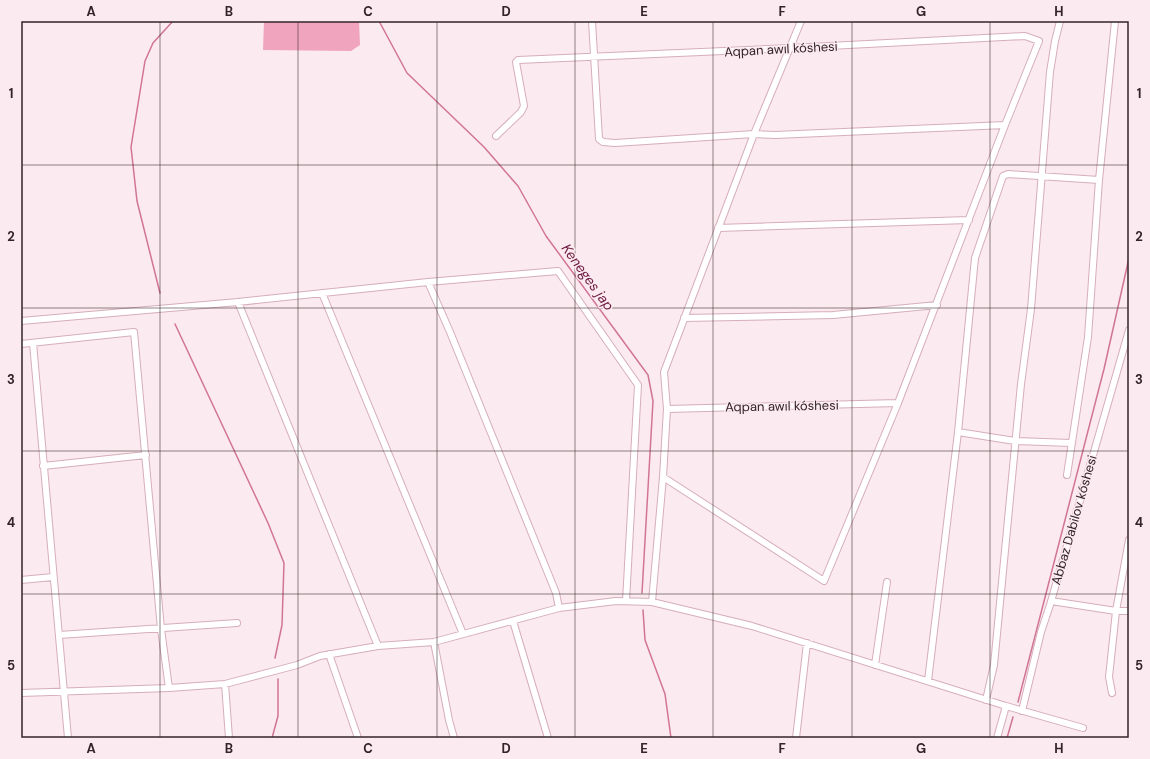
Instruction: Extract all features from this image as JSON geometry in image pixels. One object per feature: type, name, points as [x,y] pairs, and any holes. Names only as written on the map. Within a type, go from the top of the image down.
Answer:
[{"type":"street","points":[[592,21],[599,139],[603,142],[615,143],[754,134],[775,135],[1005,125],[898,403],[824,581],[663,477]]},
{"type":"street","points":[[652,602],[663,477],[667,409],[664,372],[754,134],[801,21]]},
{"type":"street","points":[[986,700],[994,665],[1015,441],[1031,308],[1050,72],[1060,21]]},
{"type":"street","points":[[1067,475],[1088,337],[1099,180],[1115,21]]},
{"type":"street","name":"Aqpan awıl kóshesi","points":[[496,136],[521,112],[524,106],[516,62],[521,59],[790,48],[1025,36],[1039,41],[1005,125]]},
{"type":"street","points":[[928,681],[958,432],[975,258],[1003,176],[1008,174],[1042,175],[1099,180]]},
{"type":"street","points":[[718,228],[969,220]]},
{"type":"street","points":[[21,321],[558,271],[638,385],[626,601]]},
{"type":"street","points":[[428,282],[450,332],[556,593],[559,608]]},
{"type":"street","points":[[322,292],[463,634]]},
{"type":"street","points":[[238,302],[378,646]]},
{"type":"street","points":[[684,318],[833,315],[936,305]]},
{"type":"street","name":"Abbaz Dabilov kóshesi","points":[[1022,710],[1041,632],[1129,330]]},
{"type":"street","points":[[21,344],[134,332],[161,629],[169,688]]},
{"type":"street","points":[[33,343],[68,738]]},
{"type":"street","name":"Aqpan awıl kóshesi","points":[[667,409],[898,403]]},
{"type":"street","points":[[958,432],[1015,441],[1071,443]]},
{"type":"street","points":[[43,466],[146,455]]},
{"type":"street","points":[[1112,693],[1109,677],[1116,611],[1129,540]]},
{"type":"street","points":[[21,580],[53,577]]},
{"type":"street","points":[[875,664],[887,582]]},
{"type":"street","points":[[21,693],[169,688],[225,684],[297,665],[329,654],[378,646],[434,642],[559,608],[626,601],[652,602],[752,626],[986,700],[1083,728]]},
{"type":"street","points":[[1051,601],[1116,611],[1129,611]]},
{"type":"street","points":[[513,621],[548,738]]},
{"type":"street","points":[[59,635],[237,623]]},
{"type":"street","points":[[434,642],[448,720],[454,738]]},
{"type":"street","points":[[796,738],[807,643]]},
{"type":"street","points":[[329,654],[358,738]]},
{"type":"street","points":[[225,684],[229,738]]},
{"type":"street","points":[[997,738],[1006,706]]},
{"type":"shaded area","points":[[264,21],[359,21],[360,45],[351,51],[263,50]]},
{"type":"waterway","points":[[160,293],[137,201],[131,147],[145,61],[153,43],[173,21]]},
{"type":"waterway","name":"Keneges jap","points":[[379,21],[407,73],[484,147],[518,186],[546,236],[648,375],[653,401],[642,593]]},
{"type":"waterway","points":[[1018,702],[1104,369],[1129,258]]},
{"type":"waterway","points":[[175,324],[268,523],[284,563],[282,625],[275,658]]},
{"type":"waterway","name":"Keneges jap","points":[[643,610],[645,640],[665,694],[671,738]]},
{"type":"waterway","points":[[272,738],[278,716],[278,679]]},
{"type":"waterway","points":[[1007,738],[1013,717]]}]
